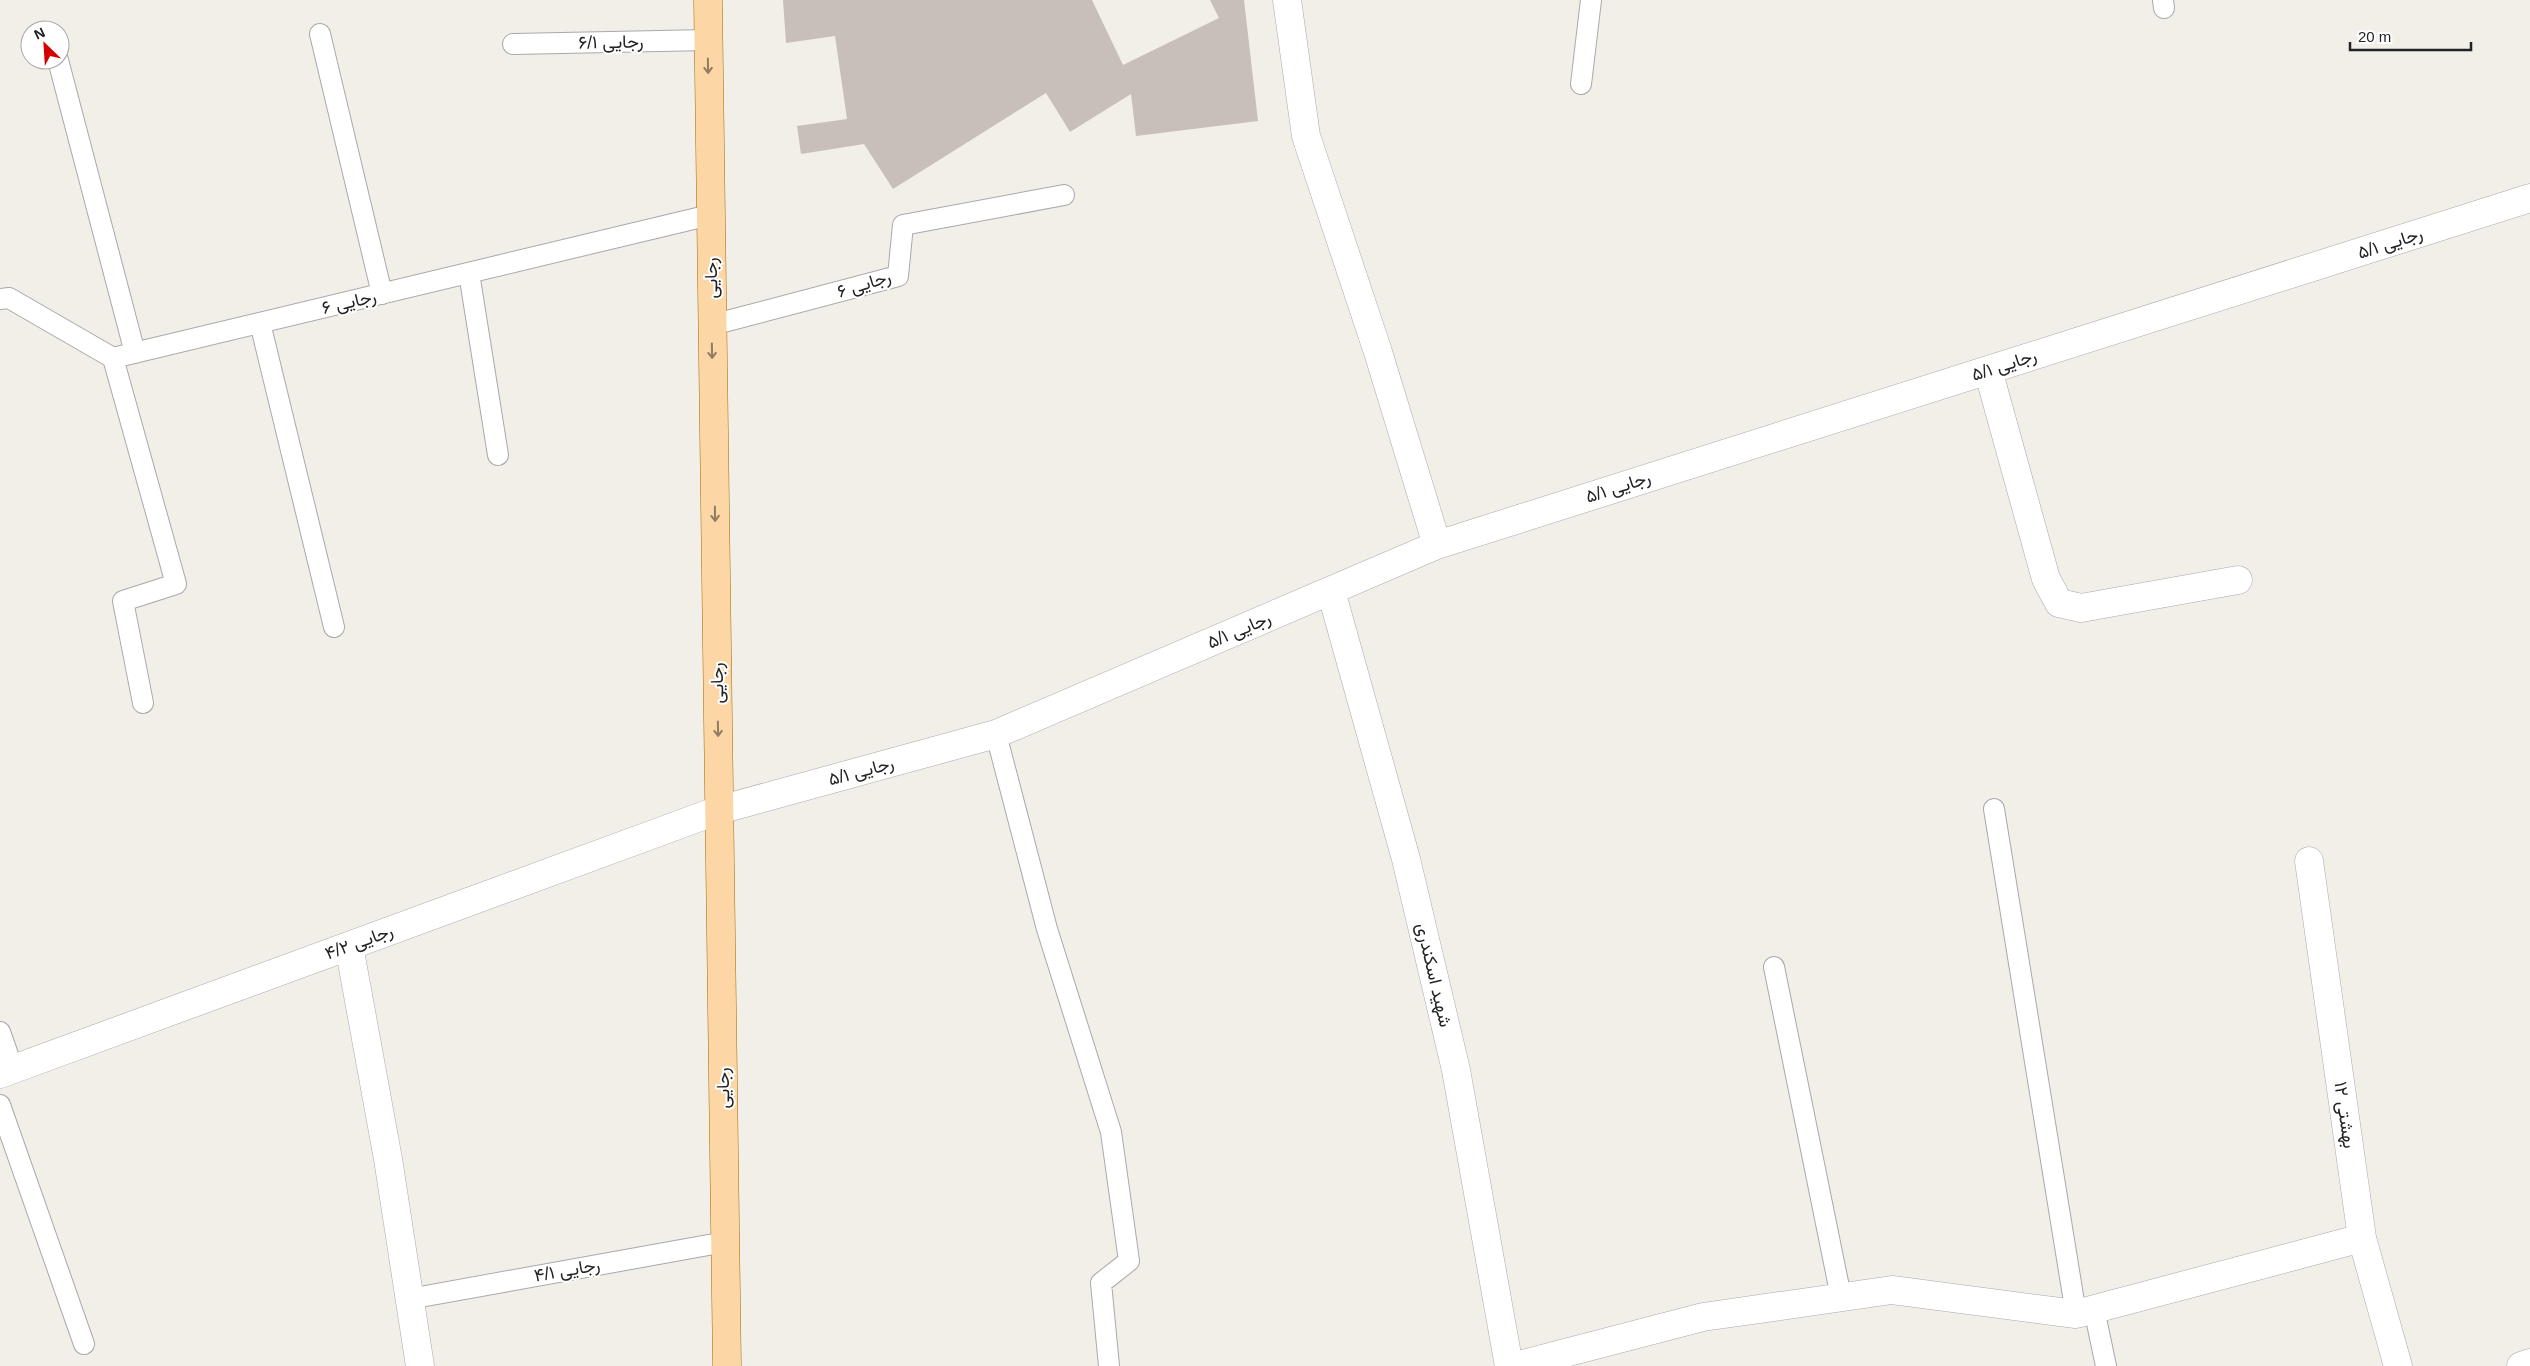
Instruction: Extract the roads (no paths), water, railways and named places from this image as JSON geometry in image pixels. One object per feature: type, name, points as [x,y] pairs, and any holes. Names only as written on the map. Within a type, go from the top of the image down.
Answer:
[{"type":"main road","name":"رجایی","points":[[708,0],[727,1366]]},
{"type":"street","points":[[1287,0],[1306,136],[1378,352],[1437,545]]},
{"type":"street","name":"رجایی ۵/۱","points":[[719,810],[996,734],[1437,545],[2530,198]]},
{"type":"street","points":[[1988,370],[2046,579],[2059,603],[2081,608],[2238,580]]},
{"type":"street","name":"شهید اسکندری","points":[[1330,591],[1406,859],[1456,1070],[1509,1366]]},
{"type":"street","name":"رجایی ۴/۲","points":[[6,1071],[719,810]]},
{"type":"street","name":"بهشتی ۱۲","points":[[2309,861],[2362,1238],[2398,1366]]},
{"type":"street","points":[[349,946],[388,1159],[420,1366]]},
{"type":"street","points":[[1515,1366],[1703,1317],[1892,1290],[2085,1312],[2362,1238]]},
{"type":"street","points":[[2521,1366],[2530,1363]]},
{"type":"lane","points":[[1581,84],[1591,0]]},
{"type":"lane","points":[[320,34],[382,294]]},
{"type":"lane","name":"رجایی ۶/۱","points":[[513,44],[708,40]]},
{"type":"lane","points":[[61,70],[135,353]]},
{"type":"lane","name":"رجایی ۶","points":[[712,325],[898,276],[903,225],[1064,195]]},
{"type":"lane","name":"رجایی ۶","points":[[113,358],[710,215]]},
{"type":"lane","points":[[469,273],[498,456]]},
{"type":"lane","points":[[0,299],[8,298],[113,358],[176,584],[123,601],[143,703]]},
{"type":"lane","points":[[260,323],[334,627]]},
{"type":"lane","points":[[996,734],[1047,929],[1111,1132],[1129,1261],[1101,1283],[1109,1366]]},
{"type":"lane","points":[[1994,809],[2085,1312],[2106,1366]]},
{"type":"lane","points":[[1774,967],[1841,1297]]},
{"type":"lane","points":[[0,1032],[6,1071]]},
{"type":"lane","points":[[0,1105],[84,1344]]},
{"type":"lane","name":"رجایی ۴/۱","points":[[409,1299],[725,1242]]}]
